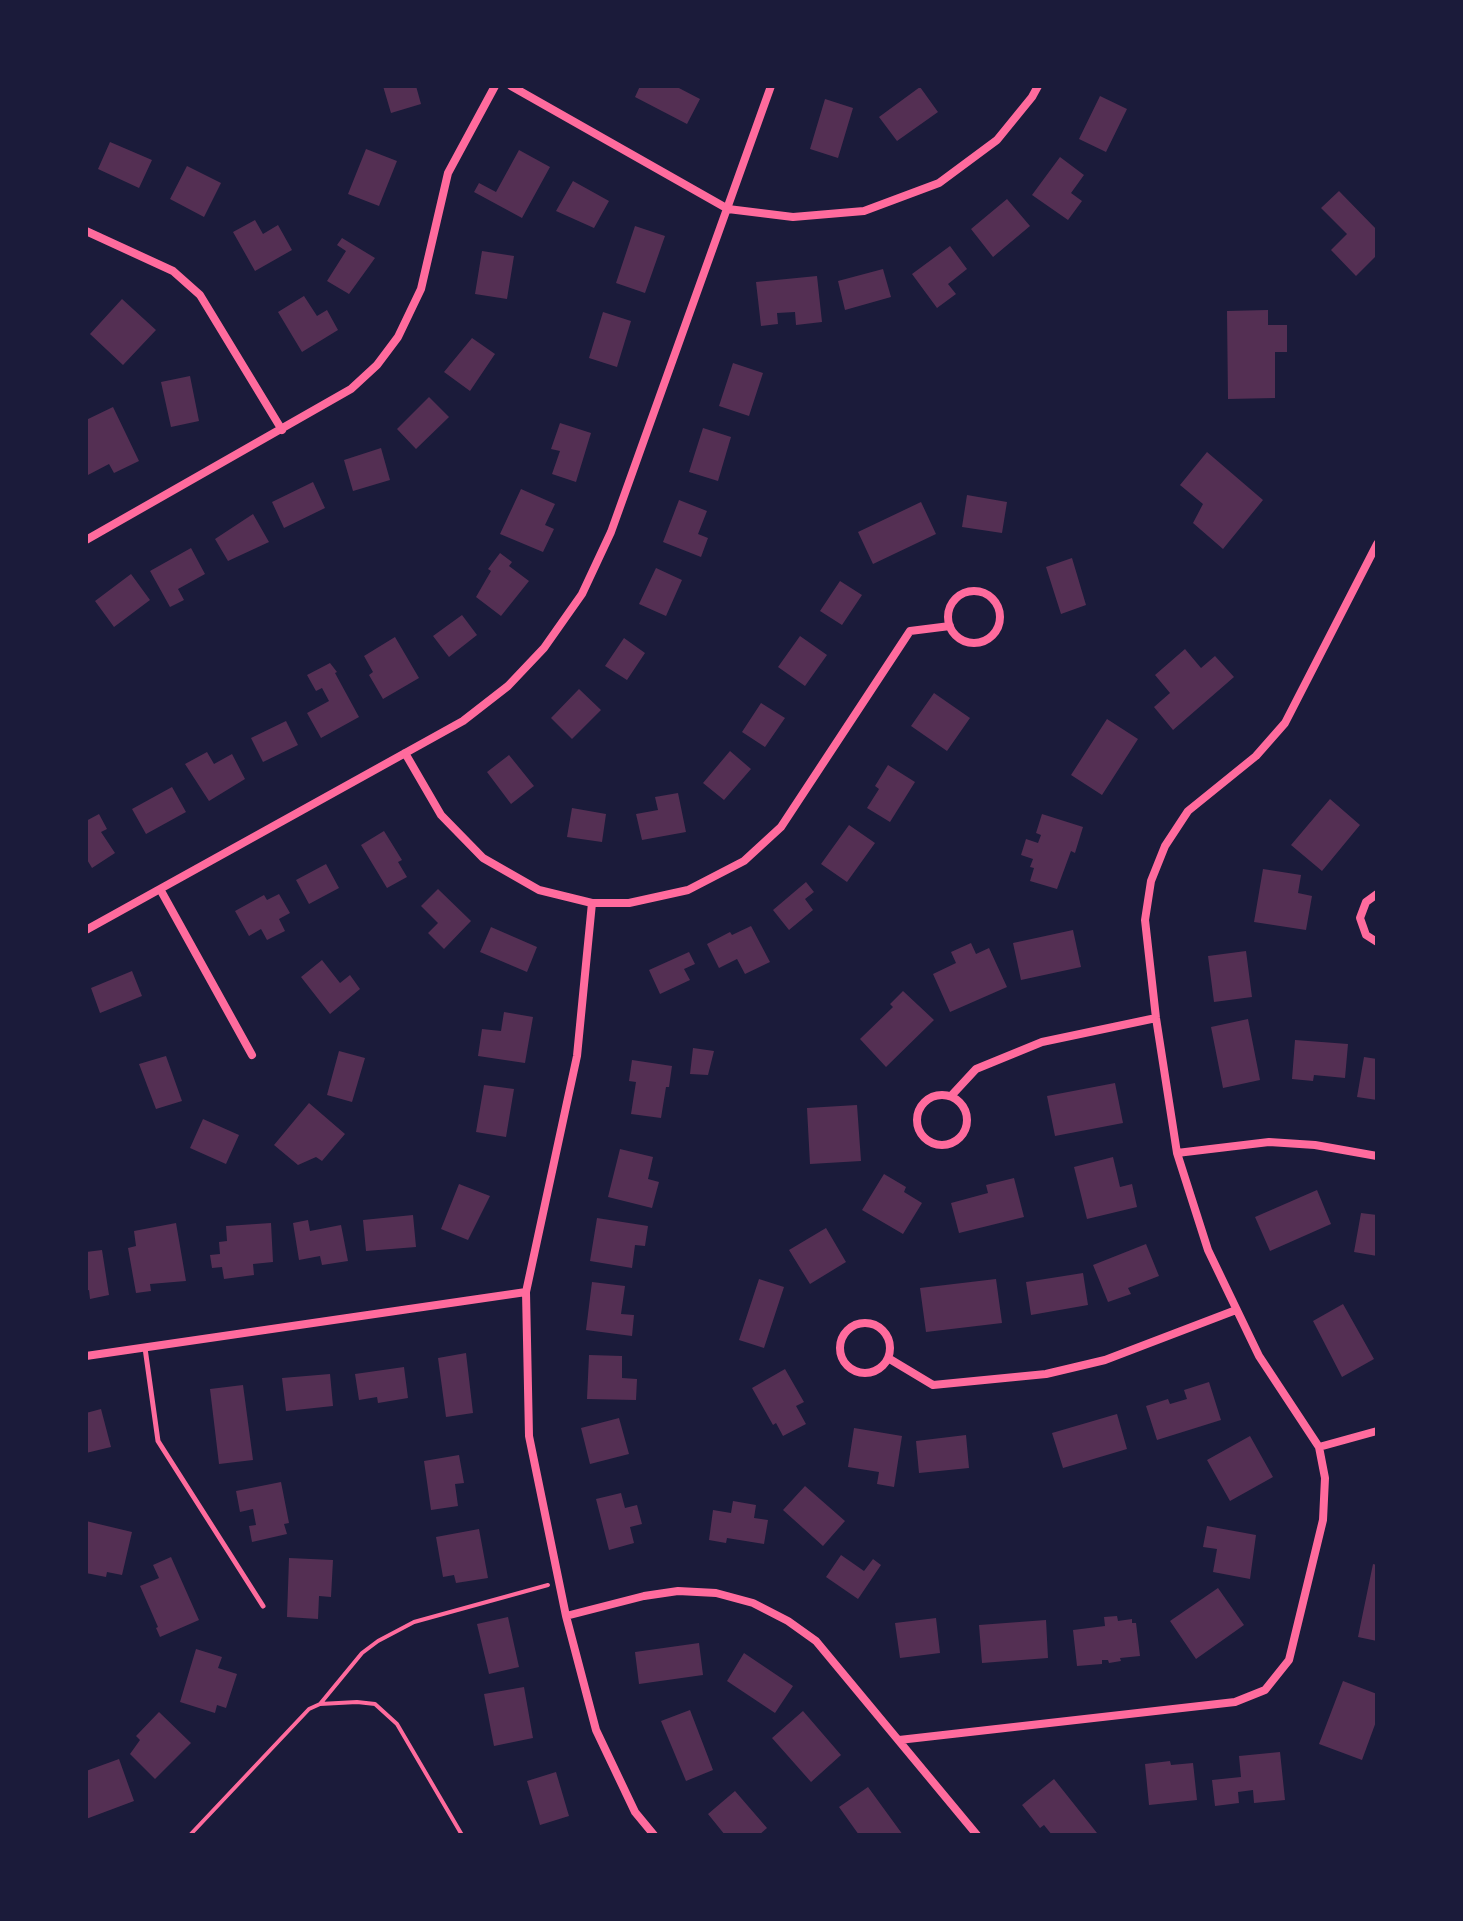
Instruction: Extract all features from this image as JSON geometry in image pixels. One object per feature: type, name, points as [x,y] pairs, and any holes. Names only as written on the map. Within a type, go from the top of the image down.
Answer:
[{"type":"street","points":[[86,540],[351,389],[377,365],[398,337],[421,289],[448,173],[495,86]]},
{"type":"street","points":[[511,86],[728,209],[793,217],[864,211],[939,183],[997,140],[1038,86]]},
{"type":"street","points":[[86,930],[463,721],[508,686],[544,648],[582,594],[611,532],[771,86]]},
{"type":"street","points":[[86,231],[173,271],[200,295],[282,430]]},
{"type":"street","points":[[899,1740],[1235,1702],[1265,1690],[1289,1660],[1323,1520],[1325,1478],[1319,1447],[1259,1356],[1208,1250],[1177,1153],[1156,1018],[1145,920],[1151,881],[1165,846],[1188,811],[1256,756],[1285,723],[1377,544]]},
{"type":"street","points":[[986,594],[997,606],[999,621],[992,636],[985,640],[969,643],[961,640],[950,626],[949,609],[960,595],[986,594]]},
{"type":"street","points":[[405,753],[441,815],[483,858],[539,890],[592,903],[629,903],[688,890],[744,861],[781,827],[910,631],[950,626]]},
{"type":"street","points":[[160,889],[252,1055]]},
{"type":"street","points":[[1377,894],[1366,902],[1360,918],[1366,935],[1377,942]]},
{"type":"street","points":[[592,903],[577,1056],[526,1292],[529,1436],[566,1616],[596,1730],[635,1812],[654,1835]]},
{"type":"street","points":[[951,1096],[963,1107],[967,1122],[960,1137],[953,1142],[937,1144],[923,1136],[917,1121],[918,1113],[927,1100],[935,1096],[951,1096],[976,1069],[1042,1042],[1156,1018]]},
{"type":"street","points":[[1177,1153],[1269,1142],[1315,1145],[1377,1156]]},
{"type":"street","points":[[86,1356],[526,1292]]},
{"type":"street","points":[[888,1358],[933,1385],[1046,1374],[1105,1360],[1236,1310]]},
{"type":"street","points":[[858,1324],[881,1328],[889,1342],[888,1358],[883,1365],[869,1372],[853,1369],[842,1357],[845,1333],[858,1324]]},
{"type":"street","points":[[1319,1447],[1377,1431]]},
{"type":"street","points":[[566,1616],[644,1596],[678,1591],[716,1593],[753,1603],[788,1621],[816,1641],[977,1835]]},
{"type":"lane","points":[[145,1347],[158,1441],[263,1606]]},
{"type":"path","points":[[320,1704],[362,1653],[390,1634],[414,1622],[559,1582]]},
{"type":"path","points":[[190,1835],[309,1709],[320,1704],[357,1702],[375,1704],[397,1724],[462,1835]]},
{"type":"building","points":[[383,86],[416,86],[421,104],[391,113]]},
{"type":"building","points":[[640,86],[675,86],[700,99],[687,124],[635,97]]},
{"type":"building","points":[[920,87],[938,112],[897,141],[879,117]]},
{"type":"building","points":[[1100,96],[1127,109],[1106,152],[1079,139]]},
{"type":"building","points":[[825,99],[853,108],[838,158],[810,149]]},
{"type":"building","points":[[110,142],[152,160],[139,188],[98,169]]},
{"type":"building","points":[[366,149],[397,161],[379,206],[348,194]]},
{"type":"building","points":[[519,150],[550,167],[522,218],[474,192],[479,183],[496,192]]},
{"type":"building","points":[[1060,157],[1084,175],[1071,193],[1082,201],[1068,220],[1032,195]]},
{"type":"building","points":[[187,166],[221,183],[204,217],[170,199]]},
{"type":"building","points":[[573,181],[609,201],[594,228],[556,211]]},
{"type":"building","points":[[1339,191],[1377,230],[1377,255],[1356,276],[1331,250],[1347,234],[1321,208]]},
{"type":"building","points":[[1007,199],[1030,226],[993,257],[971,229]]},
{"type":"building","points":[[255,220],[263,234],[278,225],[292,250],[255,271],[233,232]]},
{"type":"building","points":[[635,226],[665,236],[645,293],[616,283]]},
{"type":"building","points":[[342,238],[375,258],[349,294],[327,281],[346,251],[337,245]]},
{"type":"building","points":[[950,246],[967,269],[948,284],[956,294],[937,308],[912,274]]},
{"type":"building","points":[[482,251],[514,256],[507,299],[475,294]]},
{"type":"building","points":[[883,269],[891,297],[845,310],[838,281]]},
{"type":"building","points":[[817,276],[822,322],[796,325],[795,312],[777,313],[778,324],[761,326],[756,282]]},
{"type":"building","points":[[304,296],[317,316],[327,310],[338,330],[302,352],[278,312]]},
{"type":"building","points":[[122,299],[156,330],[123,365],[90,334]]},
{"type":"building","points":[[1268,310],[1268,325],[1287,325],[1287,352],[1275,352],[1275,398],[1228,399],[1227,311]]},
{"type":"building","points":[[603,312],[631,321],[617,367],[589,358]]},
{"type":"building","points":[[472,338],[495,354],[470,391],[444,372]]},
{"type":"building","points":[[733,363],[763,373],[749,416],[719,406]]},
{"type":"building","points":[[190,376],[199,421],[171,427],[161,382]]},
{"type":"building","points":[[429,397],[449,417],[416,449],[397,429]]},
{"type":"building","points":[[113,407],[139,461],[114,473],[109,464],[86,476],[86,420]]},
{"type":"building","points":[[560,423],[591,433],[576,482],[552,474],[560,451],[551,449]]},
{"type":"building","points":[[703,428],[731,437],[718,481],[689,472]]},
{"type":"building","points":[[381,448],[390,480],[353,491],[344,460]]},
{"type":"building","points":[[1207,452],[1263,500],[1223,549],[1193,523],[1203,504],[1180,485]]},
{"type":"building","points":[[313,482],[325,508],[284,528],[272,502]]},
{"type":"building","points":[[521,489],[555,504],[545,525],[554,529],[543,552],[500,534]]},
{"type":"building","points":[[967,495],[1007,502],[1002,533],[962,527]]},
{"type":"building","points":[[679,500],[707,511],[698,534],[708,538],[701,557],[663,542]]},
{"type":"building","points":[[921,502],[936,534],[873,564],[858,532]]},
{"type":"building","points":[[253,514],[269,542],[228,561],[215,539]]},
{"type":"building","points":[[191,548],[205,574],[178,589],[184,600],[170,607],[150,571]]},
{"type":"building","points":[[500,553],[512,562],[509,566],[529,581],[501,616],[476,597],[491,571],[488,569]]},
{"type":"building","points":[[1072,558],[1086,605],[1061,614],[1046,567]]},
{"type":"building","points":[[656,568],[682,580],[666,616],[639,604]]},
{"type":"building","points":[[131,574],[150,600],[114,627],[95,601]]},
{"type":"building","points":[[840,581],[862,595],[842,625],[820,611]]},
{"type":"building","points":[[462,615],[477,635],[449,657],[433,636]]},
{"type":"building","points":[[800,636],[827,655],[805,686],[778,667]]},
{"type":"building","points":[[395,637],[419,678],[383,699],[369,675],[373,672],[364,656]]},
{"type":"building","points":[[624,638],[645,653],[627,680],[605,666]]},
{"type":"building","points":[[1185,649],[1201,668],[1215,656],[1234,677],[1173,730],[1154,707],[1170,693],[1155,675]]},
{"type":"building","points":[[330,663],[359,717],[321,738],[307,713],[329,701],[322,688],[316,691],[307,675]]},
{"type":"building","points":[[579,689],[601,710],[572,739],[551,718]]},
{"type":"building","points":[[934,693],[970,718],[947,751],[911,726]]},
{"type":"building","points":[[761,703],[785,718],[765,747],[742,732]]},
{"type":"building","points":[[1107,719],[1138,739],[1102,795],[1071,775]]},
{"type":"building","points":[[286,721],[298,745],[263,762],[251,738]]},
{"type":"building","points":[[730,751],[751,769],[724,800],[703,783]]},
{"type":"building","points":[[207,752],[214,764],[232,754],[245,779],[209,801],[185,764]]},
{"type":"building","points":[[509,755],[534,786],[511,804],[487,772]]},
{"type":"building","points":[[888,765],[915,782],[890,822],[867,808],[879,789],[875,786]]},
{"type":"building","points":[[172,787],[186,812],[146,834],[132,809]]},
{"type":"building","points":[[678,793],[686,832],[642,840],[636,814],[658,810],[655,797]]},
{"type":"building","points":[[1330,799],[1360,825],[1322,871],[1291,845]]},
{"type":"building","points":[[572,808],[606,814],[602,842],[567,837]]},
{"type":"building","points":[[99,814],[107,829],[101,832],[115,853],[92,868],[86,858],[86,821]]},
{"type":"building","points":[[1042,814],[1083,827],[1075,853],[1071,851],[1057,889],[1030,881],[1033,859],[1021,855],[1026,839],[1038,843],[1041,835],[1036,833]]},
{"type":"building","points":[[849,825],[875,843],[847,882],[821,864]]},
{"type":"building","points":[[384,831],[402,860],[398,862],[407,877],[387,888],[361,845]]},
{"type":"building","points":[[326,864],[339,888],[309,904],[296,880]]},
{"type":"building","points":[[1263,869],[1301,875],[1298,893],[1312,896],[1306,930],[1254,922]]},
{"type":"building","points":[[806,882],[814,892],[805,899],[813,910],[789,930],[773,910]]},
{"type":"building","points":[[438,889],[471,921],[444,949],[428,933],[438,923],[421,906]]},
{"type":"building","points":[[279,894],[290,913],[279,919],[285,931],[267,940],[261,929],[249,936],[235,911],[264,895],[267,900]]},
{"type":"building","points":[[751,926],[770,962],[745,974],[737,959],[719,968],[707,944]]},
{"type":"building","points":[[491,927],[537,947],[527,972],[480,952]]},
{"type":"building","points":[[1073,930],[1081,967],[1021,980],[1013,943]]},
{"type":"building","points":[[971,943],[976,954],[989,948],[1007,987],[950,1012],[933,974],[956,963],[951,952]]},
{"type":"building","points":[[1246,951],[1252,997],[1214,1002],[1208,956]]},
{"type":"building","points":[[689,952],[695,964],[684,969],[690,980],[660,994],[649,970]]},
{"type":"building","points":[[322,960],[340,983],[350,975],[360,989],[330,1014],[301,977]]},
{"type":"building","points":[[132,971],[142,996],[100,1013],[91,988]]},
{"type":"building","points":[[903,991],[934,1020],[886,1067],[860,1039],[893,1007],[890,1004]]},
{"type":"building","points":[[504,1012],[533,1017],[525,1063],[478,1056],[482,1029],[501,1031]]},
{"type":"building","points":[[1248,1019],[1260,1080],[1223,1088],[1211,1027]]},
{"type":"building","points":[[1295,1040],[1348,1044],[1345,1078],[1314,1075],[1313,1081],[1292,1079]]},
{"type":"building","points":[[693,1048],[714,1051],[708,1075],[690,1074]]},
{"type":"building","points":[[339,1051],[365,1058],[352,1102],[327,1095]]},
{"type":"building","points":[[166,1056],[182,1101],[156,1109],[139,1064]]},
{"type":"building","points":[[1364,1057],[1377,1059],[1377,1100],[1357,1097]]},
{"type":"building","points":[[632,1060],[672,1066],[661,1118],[631,1114],[636,1082],[629,1081]]},
{"type":"building","points":[[1115,1083],[1123,1123],[1055,1136],[1047,1096]]},
{"type":"building","points":[[484,1085],[514,1089],[506,1137],[476,1132]]},
{"type":"building","points":[[309,1103],[345,1134],[322,1161],[316,1157],[298,1165],[274,1145]]},
{"type":"building","points":[[857,1105],[861,1161],[810,1164],[807,1108]]},
{"type":"building","points":[[203,1119],[239,1135],[226,1164],[190,1148]]},
{"type":"building","points":[[620,1149],[653,1157],[648,1179],[659,1182],[652,1208],[608,1197]]},
{"type":"building","points":[[1113,1157],[1120,1187],[1132,1184],[1137,1207],[1087,1219],[1074,1167]]},
{"type":"building","points":[[884,1174],[906,1187],[904,1192],[922,1203],[903,1234],[862,1210]]},
{"type":"building","points":[[1014,1178],[1024,1217],[959,1233],[951,1203],[988,1193],[986,1185]]},
{"type":"building","points":[[459,1184],[490,1196],[468,1240],[441,1229]]},
{"type":"building","points":[[1317,1190],[1331,1224],[1270,1251],[1255,1217]]},
{"type":"building","points":[[1361,1213],[1377,1215],[1377,1256],[1354,1252]]},
{"type":"building","points":[[413,1215],[416,1247],[366,1251],[363,1220]]},
{"type":"building","points":[[597,1218],[648,1226],[645,1246],[635,1245],[632,1268],[590,1261]]},
{"type":"building","points":[[308,1220],[310,1231],[341,1225],[348,1261],[322,1265],[320,1256],[299,1260],[293,1223]]},
{"type":"building","points":[[176,1223],[186,1281],[150,1284],[151,1291],[136,1293],[128,1248],[136,1246],[134,1231]]},
{"type":"building","points":[[271,1223],[273,1262],[253,1264],[254,1275],[224,1279],[222,1267],[212,1268],[210,1255],[220,1254],[219,1242],[227,1241],[226,1226]]},
{"type":"building","points":[[826,1228],[846,1262],[810,1284],[789,1250]]},
{"type":"building","points":[[1146,1244],[1159,1276],[1128,1288],[1131,1294],[1108,1302],[1093,1265]]},
{"type":"building","points":[[102,1250],[109,1295],[90,1299],[89,1290],[86,1291],[86,1252]]},
{"type":"building","points":[[1083,1273],[1088,1305],[1031,1315],[1026,1282]]},
{"type":"building","points":[[759,1279],[784,1287],[764,1348],[739,1340]]},
{"type":"building","points":[[996,1279],[1002,1323],[926,1332],[920,1288]]},
{"type":"building","points":[[592,1282],[625,1286],[621,1314],[634,1315],[632,1336],[586,1330]]},
{"type":"building","points":[[1343,1304],[1374,1359],[1342,1377],[1313,1321]]},
{"type":"building","points":[[466,1353],[473,1413],[446,1417],[438,1358]]},
{"type":"building","points":[[589,1355],[622,1356],[622,1378],[637,1379],[636,1400],[587,1399]]},
{"type":"building","points":[[404,1367],[408,1398],[378,1403],[377,1397],[359,1400],[355,1374]]},
{"type":"building","points":[[785,1369],[804,1402],[796,1406],[806,1424],[783,1436],[776,1423],[773,1425],[752,1388]]},
{"type":"building","points":[[330,1374],[333,1406],[286,1411],[282,1378]]},
{"type":"building","points":[[1209,1382],[1221,1420],[1157,1440],[1146,1406],[1168,1399],[1170,1404],[1187,1399],[1184,1390]]},
{"type":"building","points":[[243,1385],[253,1460],[219,1464],[210,1389]]},
{"type":"building","points":[[101,1409],[111,1447],[86,1453],[86,1413]]},
{"type":"building","points":[[1117,1414],[1127,1449],[1063,1468],[1052,1433]]},
{"type":"building","points":[[619,1418],[629,1454],[590,1464],[581,1428]]},
{"type":"building","points":[[854,1428],[902,1436],[894,1487],[877,1484],[879,1472],[848,1467]]},
{"type":"building","points":[[966,1435],[969,1468],[919,1473],[916,1441]]},
{"type":"building","points":[[1250,1436],[1273,1477],[1230,1501],[1207,1460]]},
{"type":"building","points":[[459,1455],[464,1483],[455,1484],[458,1506],[431,1510],[424,1461]]},
{"type":"building","points":[[281,1482],[289,1523],[284,1524],[287,1534],[252,1542],[249,1526],[256,1525],[253,1509],[240,1512],[236,1491]]},
{"type":"building","points":[[805,1486],[845,1521],[823,1546],[783,1510]]},
{"type":"building","points":[[621,1493],[625,1508],[637,1505],[642,1524],[630,1527],[634,1543],[609,1550],[596,1499]]},
{"type":"building","points":[[733,1501],[756,1505],[754,1518],[768,1520],[764,1544],[727,1538],[726,1543],[709,1540],[713,1510],[731,1513]]},
{"type":"building","points":[[86,1521],[132,1532],[122,1575],[107,1572],[106,1577],[86,1573]]},
{"type":"building","points":[[1207,1526],[1256,1535],[1250,1579],[1213,1572],[1217,1549],[1203,1547]]},
{"type":"building","points":[[479,1529],[488,1578],[456,1583],[454,1575],[443,1577],[436,1537]]},
{"type":"building","points":[[841,1555],[864,1571],[873,1559],[881,1565],[858,1599],[826,1577]]},
{"type":"building","points":[[171,1557],[199,1620],[160,1637],[140,1586],[159,1578],[153,1565]]},
{"type":"building","points":[[289,1558],[333,1560],[331,1597],[319,1596],[318,1619],[287,1617]]},
{"type":"building","points":[[1373,1564],[1377,1565],[1377,1641],[1358,1637]]},
{"type":"building","points":[[1218,1588],[1244,1625],[1196,1659],[1170,1621]]},
{"type":"building","points":[[1117,1616],[1118,1621],[1132,1619],[1132,1623],[1136,1623],[1140,1656],[1077,1666],[1073,1630],[1105,1626],[1104,1617]]},
{"type":"building","points":[[508,1617],[519,1667],[489,1674],[477,1624]]},
{"type":"building","points":[[936,1618],[940,1653],[900,1658],[895,1623]]},
{"type":"building","points":[[1046,1620],[1048,1658],[982,1663],[979,1625]]},
{"type":"building","points":[[699,1643],[703,1675],[639,1684],[635,1652]]},
{"type":"building","points":[[196,1649],[222,1657],[218,1668],[237,1674],[226,1708],[217,1705],[215,1713],[180,1702]]},
{"type":"building","points":[[744,1653],[793,1686],[775,1713],[727,1681]]},
{"type":"building","points":[[1343,1681],[1377,1694],[1377,1719],[1362,1760],[1319,1744]]},
{"type":"building","points":[[524,1687],[533,1738],[494,1746],[484,1694]]},
{"type":"building","points":[[690,1710],[713,1770],[686,1781],[661,1721]]},
{"type":"building","points":[[803,1711],[841,1755],[811,1782],[772,1738]]},
{"type":"building","points":[[159,1712],[191,1743],[155,1779],[130,1754],[140,1740],[136,1736]]},
{"type":"building","points":[[1280,1752],[1285,1800],[1254,1803],[1253,1790],[1238,1792],[1239,1803],[1215,1806],[1212,1780],[1241,1777],[1239,1756]]},
{"type":"building","points":[[119,1759],[134,1801],[86,1819],[86,1771]]},
{"type":"building","points":[[1170,1761],[1171,1765],[1193,1763],[1197,1800],[1149,1805],[1145,1764]]},
{"type":"building","points":[[556,1772],[569,1816],[540,1825],[527,1781]]},
{"type":"building","points":[[1054,1779],[1097,1833],[1095,1835],[1052,1835],[1044,1825],[1040,1828],[1022,1805]]},
{"type":"building","points":[[868,1787],[903,1835],[859,1835],[839,1807]]},
{"type":"building","points":[[735,1791],[767,1828],[759,1835],[725,1835],[708,1814]]}]
